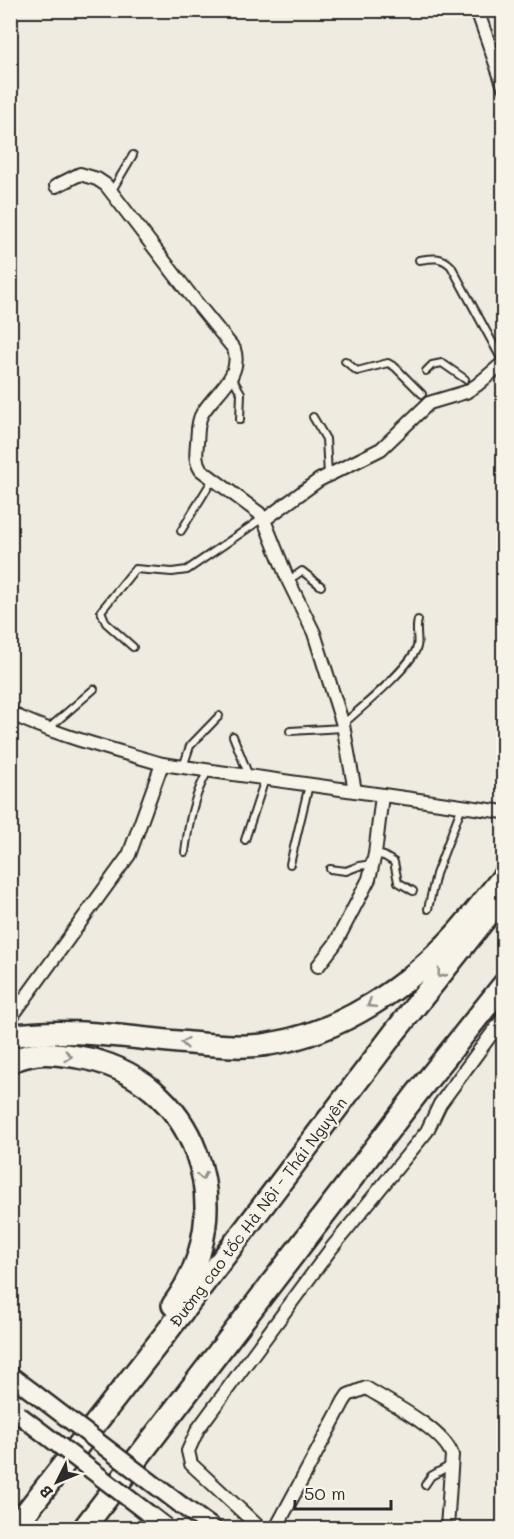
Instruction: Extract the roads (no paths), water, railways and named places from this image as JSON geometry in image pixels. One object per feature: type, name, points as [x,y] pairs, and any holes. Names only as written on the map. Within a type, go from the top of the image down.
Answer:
[{"type":"highway","points":[[10,1036],[65,1032],[198,1044],[267,1045],[315,1032],[333,1026],[359,1011],[417,971],[456,934],[504,876]]},
{"type":"highway","name":"Đường cao tốc Hà Nội - Thái Nguyên","points":[[14,1528],[170,1328],[394,1033],[504,895]]},
{"type":"highway","points":[[84,1528],[418,1092],[504,984]]},
{"type":"highway","points":[[10,1061],[37,1054],[66,1055],[91,1059],[137,1077],[156,1093],[189,1134],[198,1156],[204,1183],[206,1220],[194,1267],[181,1293],[54,1456],[10,1520]]},
{"type":"highway","points":[[99,1528],[379,1163],[418,1092]]},
{"type":"main road","points":[[10,1375],[213,1528]]},
{"type":"main road","points":[[14,1411],[166,1528]]},
{"type":"street","points":[[477,10],[504,87]]},
{"type":"street","points":[[56,186],[80,174],[97,179],[106,185],[188,293],[234,349],[237,356],[231,376],[201,415],[197,463],[201,470],[264,519],[288,580],[314,633],[343,726],[355,791]]},
{"type":"street","points":[[264,519],[328,475],[381,449],[425,398],[466,392],[468,383],[503,362]]},
{"type":"street","points":[[10,713],[49,728],[162,764],[504,812]]},
{"type":"street","points":[[10,1019],[124,865],[162,764]]},
{"type":"street","points":[[318,966],[335,944],[369,879],[382,795]]},
{"type":"street","points":[[260,1528],[191,1464],[188,1451],[198,1429],[330,1250],[427,1131],[440,1104],[504,1017]]},
{"type":"street","points":[[276,1528],[344,1401],[348,1395],[366,1388],[434,1431],[450,1449],[447,1528]]},
{"type":"lane","points":[[111,192],[133,154]]},
{"type":"lane","points":[[419,260],[438,258],[451,266],[503,362]]},
{"type":"lane","points":[[345,361],[357,371],[388,363],[395,367],[425,398]]},
{"type":"lane","points":[[426,370],[432,365],[442,363],[468,383]]},
{"type":"lane","points":[[231,376],[241,393],[240,420]]},
{"type":"lane","points":[[313,417],[326,439],[328,475]]},
{"type":"lane","points":[[181,531],[213,479]]},
{"type":"lane","points":[[133,647],[106,623],[101,611],[135,569],[171,572],[187,570],[264,519]]},
{"type":"lane","points":[[288,580],[302,571],[321,586]]},
{"type":"lane","points":[[290,731],[343,726],[382,690],[413,655],[418,641],[416,629],[418,620]]},
{"type":"lane","points":[[49,728],[94,689]]},
{"type":"lane","points":[[180,766],[185,761],[190,746],[219,716]]},
{"type":"lane","points":[[233,736],[249,776]]},
{"type":"lane","points":[[185,852],[190,814],[196,794],[208,770]]},
{"type":"lane","points":[[245,840],[265,778]]},
{"type":"lane","points":[[290,864],[309,785]]},
{"type":"lane","points":[[428,909],[436,874],[462,806]]},
{"type":"lane","points":[[330,868],[346,871],[384,856],[394,862],[398,882],[413,891]]},
{"type":"lane","points":[[425,1485],[431,1476],[451,1465]]}]
